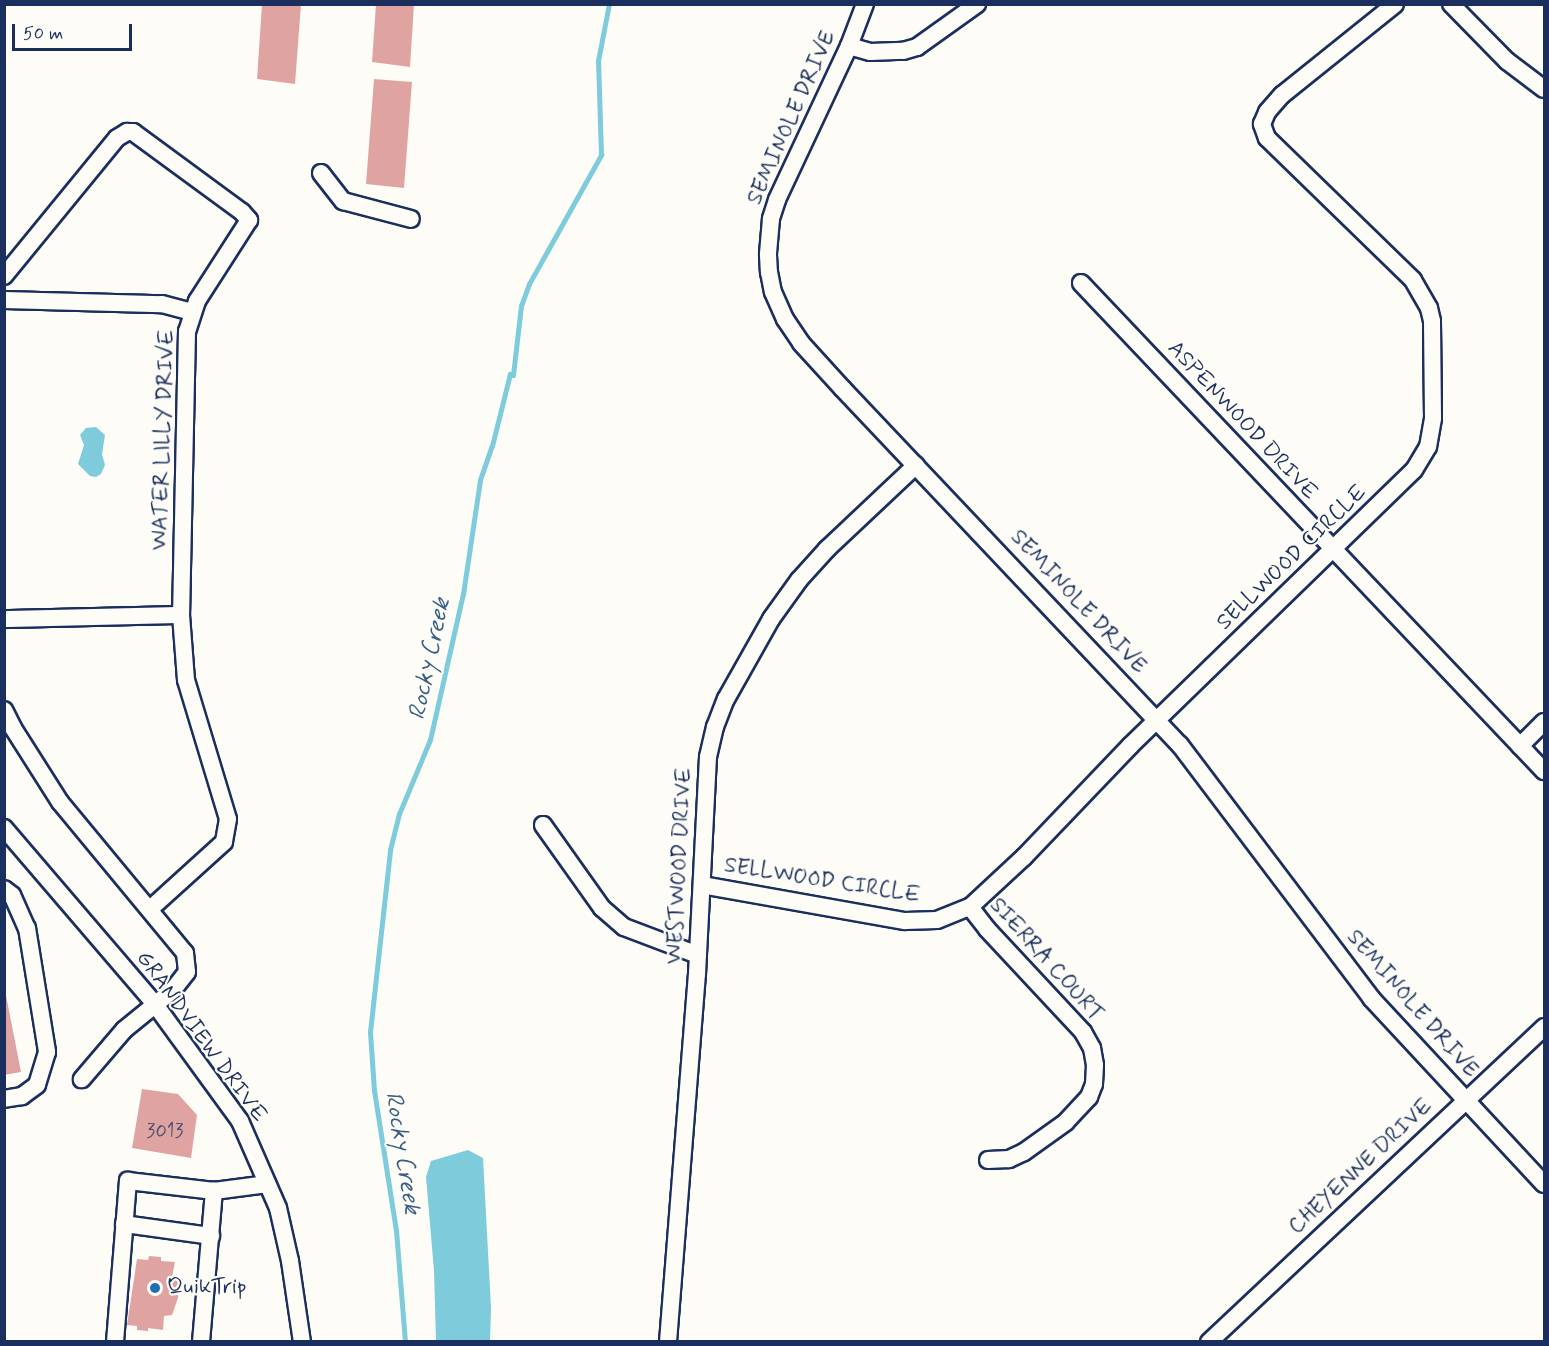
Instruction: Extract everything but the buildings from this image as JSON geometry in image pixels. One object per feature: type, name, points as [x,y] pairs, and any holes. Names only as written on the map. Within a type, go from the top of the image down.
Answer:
[{"type":"street","name":"SEMINOLE DRIVE","points":[[865,4],[849,46],[777,200],[768,236],[769,272],[780,310],[801,343],[1157,720],[1209,780],[1371,998],[1545,1184]]},
{"type":"street","points":[[849,46],[870,52],[903,51],[917,47],[977,4]]},
{"type":"street","name":"SELLWOOD CIRCLE","points":[[702,885],[905,921],[937,920],[970,907],[1024,857],[1157,720],[1414,470],[1428,447],[1433,418],[1432,321],[1429,308],[1413,280],[1266,138],[1262,124],[1268,112],[1282,95],[1395,4]]},
{"type":"street","points":[[1451,4],[1500,54],[1545,90]]},
{"type":"street","name":"WATER LILLY DRIVE","points":[[4,276],[117,138],[126,132],[133,132],[242,212],[249,220],[192,312],[187,331],[181,615],[186,680],[228,819],[224,842],[150,909]]},
{"type":"street","points":[[321,173],[343,201],[411,219]]},
{"type":"street","name":"ASPENWOOD DRIVE","points":[[1081,283],[1545,771]]},
{"type":"street","points":[[4,300],[162,304],[192,312]]},
{"type":"street","name":"WESTWOOD DRIVE","points":[[668,1341],[698,955],[708,757],[715,727],[726,699],[771,620],[798,580],[827,549],[916,465]]},
{"type":"street","points":[[4,619],[181,615]]},
{"type":"street","points":[[4,710],[60,802],[185,953],[187,972],[173,990],[154,1003],[124,1030],[82,1079]]},
{"type":"street","points":[[1520,746],[1545,722]]},
{"type":"street","points":[[543,825],[602,908],[624,927],[698,955]]},
{"type":"street","name":"GRANDVIEW DRIVE","points":[[4,828],[154,1003],[240,1121],[278,1208],[290,1261],[300,1339]]},
{"type":"street","points":[[4,889],[12,895],[27,928],[47,1052],[37,1085],[22,1096],[4,1099]]},
{"type":"street","name":"SIERRA COURT","points":[[970,907],[987,929],[1083,1032],[1092,1048],[1095,1065],[1094,1084],[1089,1097],[1066,1122],[1024,1152],[1009,1159],[988,1160]]},
{"type":"street","name":"CHEYENNE DRIVE","points":[[1209,1341],[1545,1027]]},
{"type":"street","points":[[115,1341],[128,1181],[214,1191],[268,1184]]},
{"type":"street","points":[[201,1341],[214,1191]]},
{"type":"street","points":[[124,1224],[211,1236]]},
{"type":"water","points":[[96,427],[105,435],[102,454],[105,465],[101,474],[96,477],[90,476],[78,464],[84,445],[80,435],[86,428]]},
{"type":"water","points":[[468,1150],[483,1158],[491,1308],[490,1341],[436,1341],[434,1271],[426,1177],[431,1161]]},
{"type":"waterway","name":"Rocky Creek","points":[[405,1342],[396,1231],[374,1091],[370,1032],[390,850],[399,814],[430,740],[463,594],[480,480],[492,446],[510,374],[513,375],[521,306],[529,284],[601,155],[598,61],[609,4]]},
{"type":"place","name":"QuikTrip","points":[[155,1288]]}]
